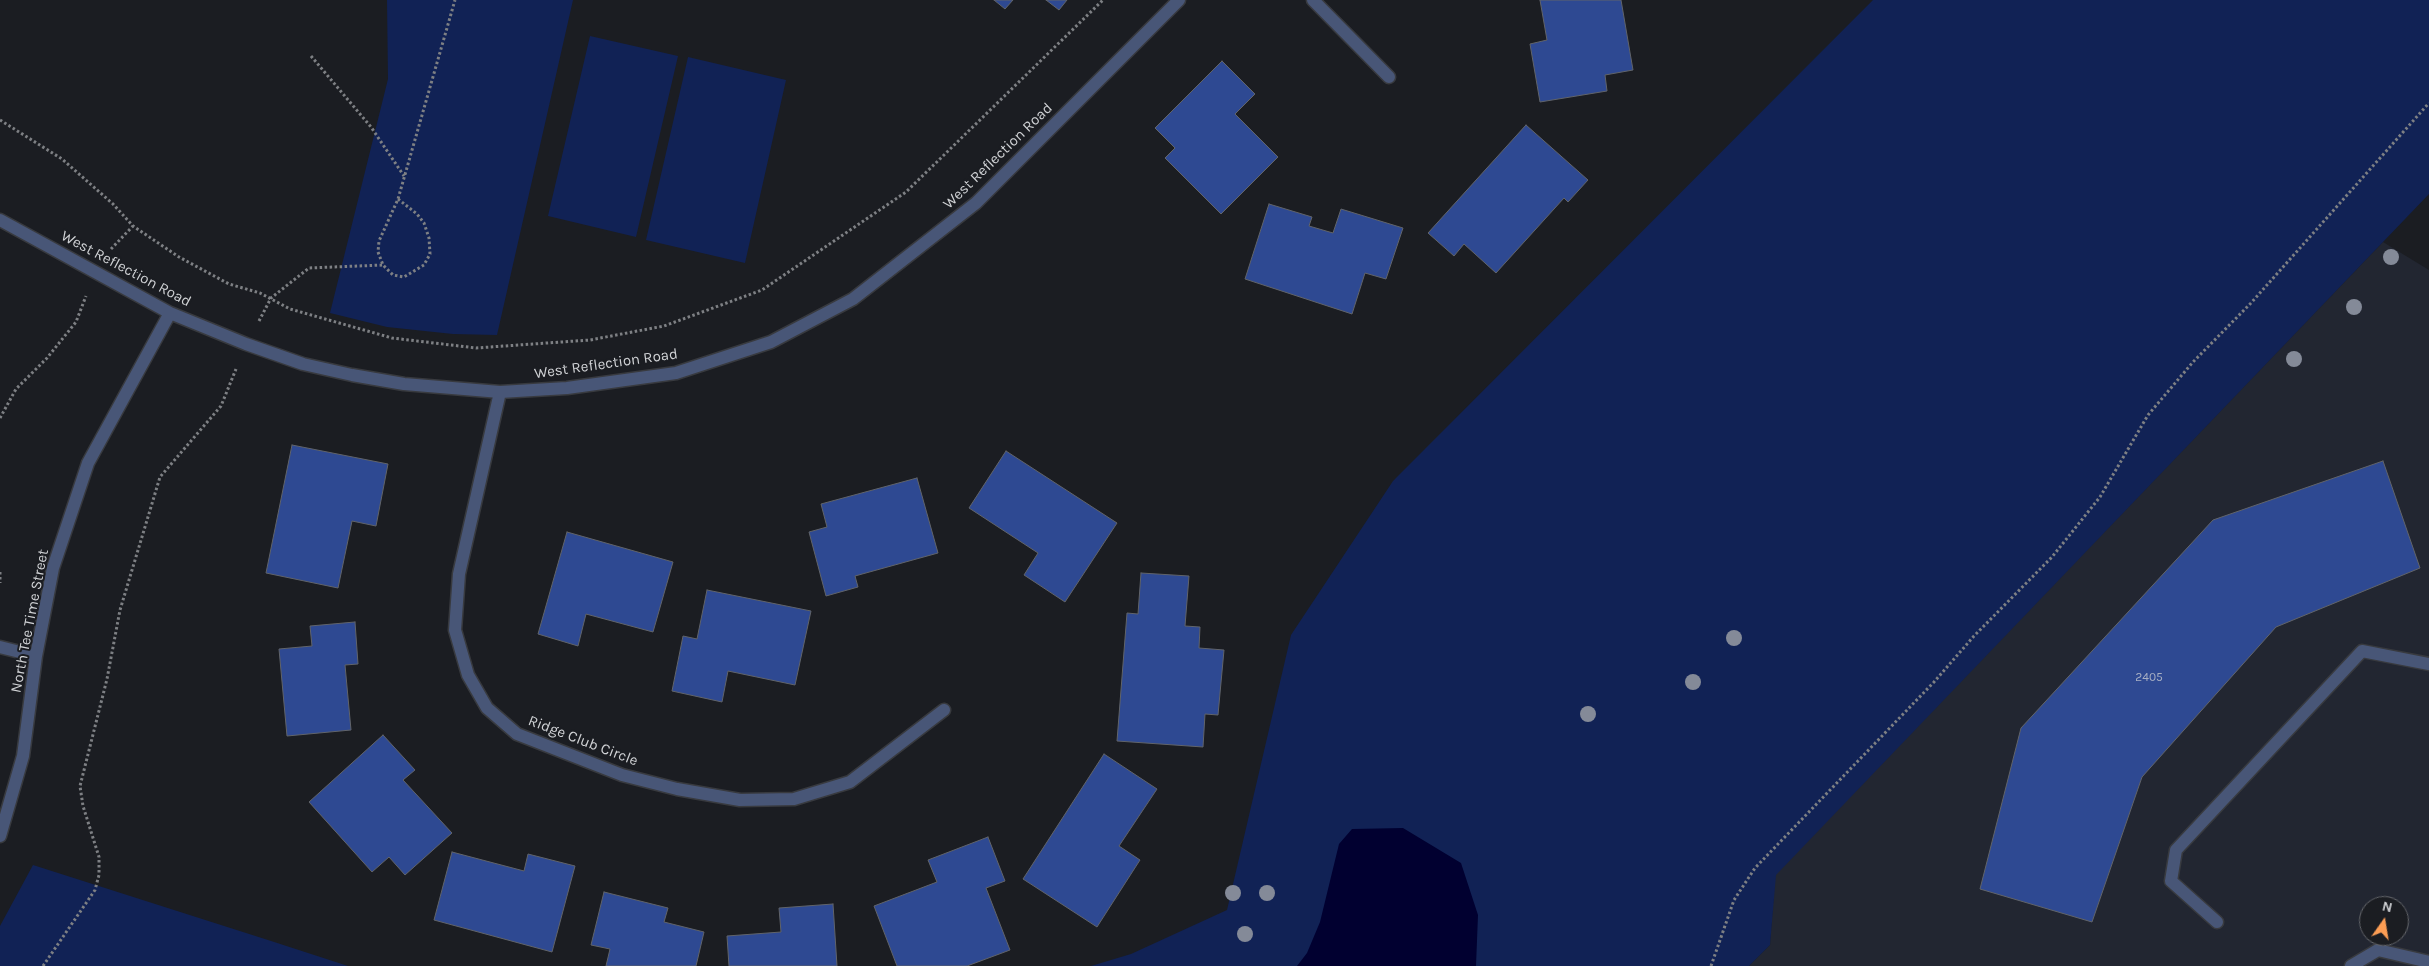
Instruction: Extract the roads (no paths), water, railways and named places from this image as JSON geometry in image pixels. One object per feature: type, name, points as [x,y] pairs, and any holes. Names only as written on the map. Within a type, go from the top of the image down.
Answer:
[{"type":"street","name":"West Reflection Road","points":[[0,220],[170,313],[246,344],[303,364],[404,384],[500,392],[567,388],[676,373],[771,342],[854,299],[976,203],[1179,0]]},
{"type":"street","points":[[1313,0],[1389,77]]},
{"type":"street","name":"North Tee Time Street","points":[[0,836],[23,756],[36,656],[53,568],[88,463],[170,313]]},
{"type":"street","name":"Ridge Club Circle","points":[[500,392],[459,574],[455,630],[468,674],[488,708],[517,734],[622,776],[677,790],[740,800],[794,799],[850,782],[944,710]]},
{"type":"street","points":[[0,647],[36,656]]},
{"type":"street","points":[[2217,922],[2171,881],[2176,850],[2362,651],[2429,664]]},
{"type":"street","points":[[2351,966],[2378,950],[2429,962]]}]
